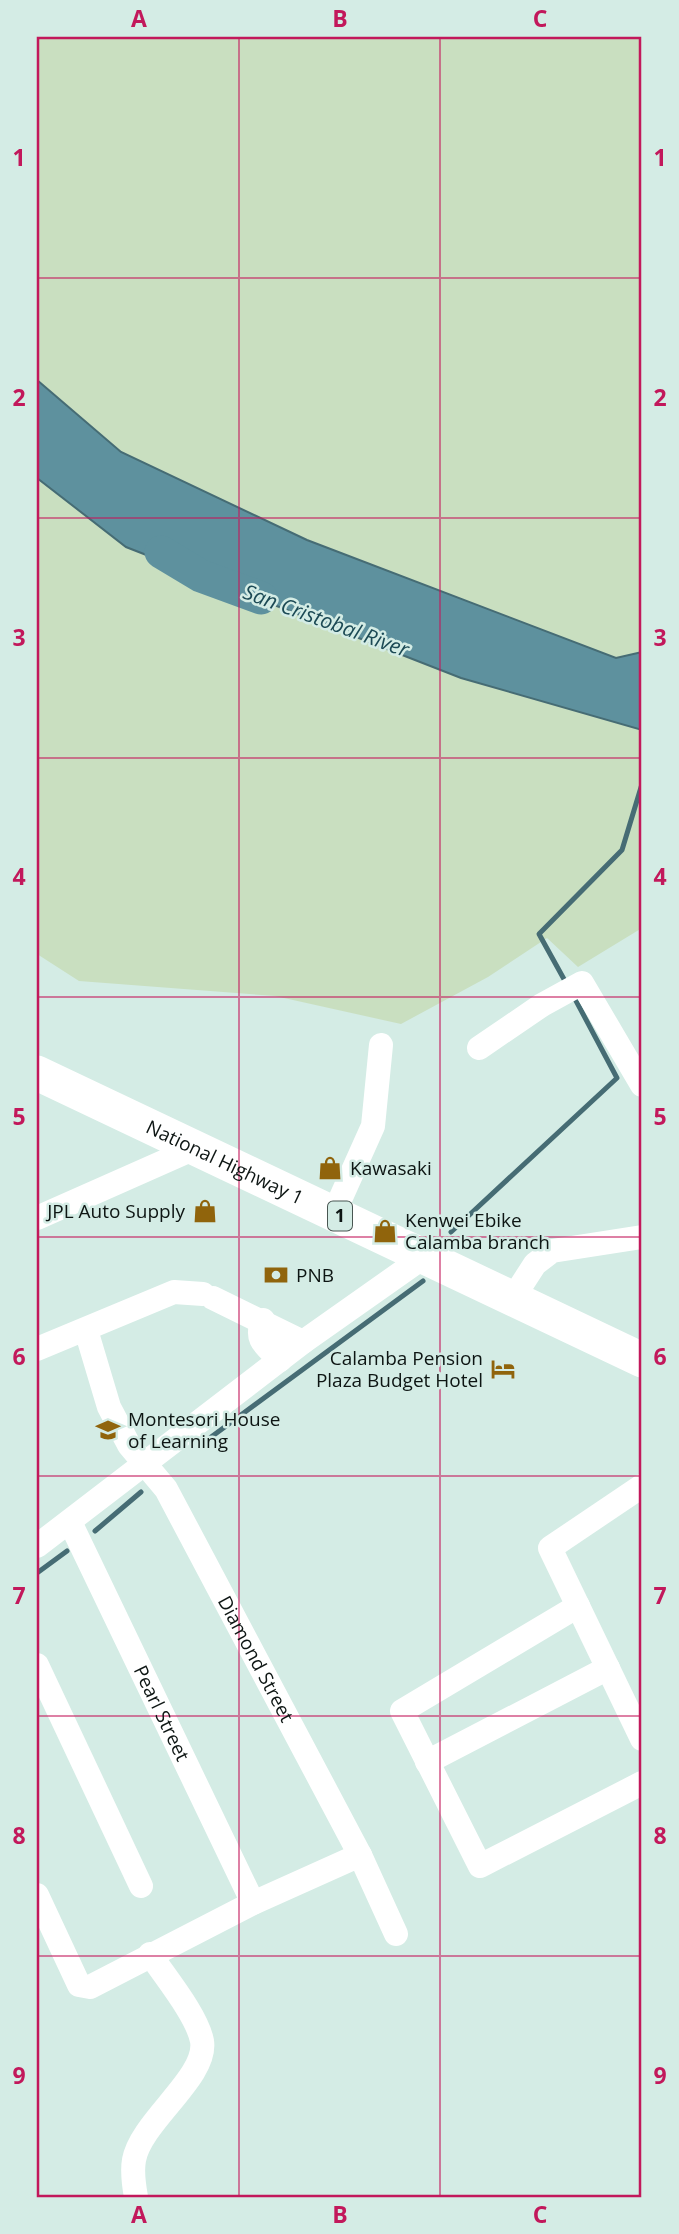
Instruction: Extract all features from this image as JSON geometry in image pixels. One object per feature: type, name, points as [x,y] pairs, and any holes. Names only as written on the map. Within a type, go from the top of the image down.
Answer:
[{"type":"highway","name":"National Highway 1","points":[[37,1073],[642,1360]]},
{"type":"street","points":[[479,1048],[542,1005],[582,983],[642,1085]]},
{"type":"street","points":[[334,1213],[373,1126],[381,1045]]},
{"type":"street","points":[[37,1218],[195,1148]]},
{"type":"street","points":[[513,1298],[535,1264],[552,1251],[642,1237]]},
{"type":"street","points":[[39,1535],[69,1522],[303,1342],[425,1256]]},
{"type":"street","points":[[37,1349],[174,1292],[208,1296],[303,1342]]},
{"type":"street","points":[[262,1320],[258,1331],[259,1340],[280,1360]]},
{"type":"street","name":"Diamond Street","points":[[86,1330],[109,1407],[129,1445],[166,1489],[360,1855],[396,1934]]},
{"type":"street","points":[[642,1486],[550,1548],[642,1739]]},
{"type":"street","name":"Pearl Street","points":[[69,1522],[253,1903]]},
{"type":"street","points":[[578,1606],[402,1712],[480,1867],[642,1783]]},
{"type":"street","points":[[37,1665],[141,1886]]},
{"type":"street","points":[[427,1762],[608,1668]]},
{"type":"street","points":[[37,1895],[79,1985],[90,1987],[253,1903],[360,1855]]},
{"type":"street","points":[[136,2197],[134,2160],[145,2134],[199,2063],[202,2043],[196,2026],[150,1954]]},
{"type":"green space","points":[[37,37],[642,37],[642,652],[616,658],[306,540],[121,452],[37,380]]},
{"type":"green space","points":[[37,478],[126,547],[461,678],[642,730],[642,928],[578,967],[547,938],[488,977],[401,1024],[275,996],[79,981],[37,954]]},
{"type":"water","points":[[37,380],[121,452],[307,540],[616,658],[642,652],[642,730],[461,678],[126,547],[37,478]]},
{"type":"waterway","name":"San Cristobal River","points":[[161,552],[201,576],[261,598]]},
{"type":"waterway","points":[[565,981],[539,934],[622,850],[642,784]]},
{"type":"waterway","points":[[451,1232],[617,1078],[574,997]]},
{"type":"waterway","points":[[203,1443],[423,1281]]},
{"type":"waterway","points":[[95,1531],[141,1492]]},
{"type":"waterway","points":[[37,1573],[67,1551]]},
{"type":"place","name":"Kawasaki","points":[[330,1168]]},
{"type":"place","name":"JPL Auto Supply","points":[[205,1211]]},
{"type":"place","name":"Kenwei Ebike Calamba branch","points":[[385,1231]]},
{"type":"place","name":"PNB","points":[[276,1275]]},
{"type":"place","name":"Calamba Pension Plaza Budget Hotel","points":[[503,1369]]},
{"type":"place","name":"Montesori House of Learning","points":[[108,1430]]}]
